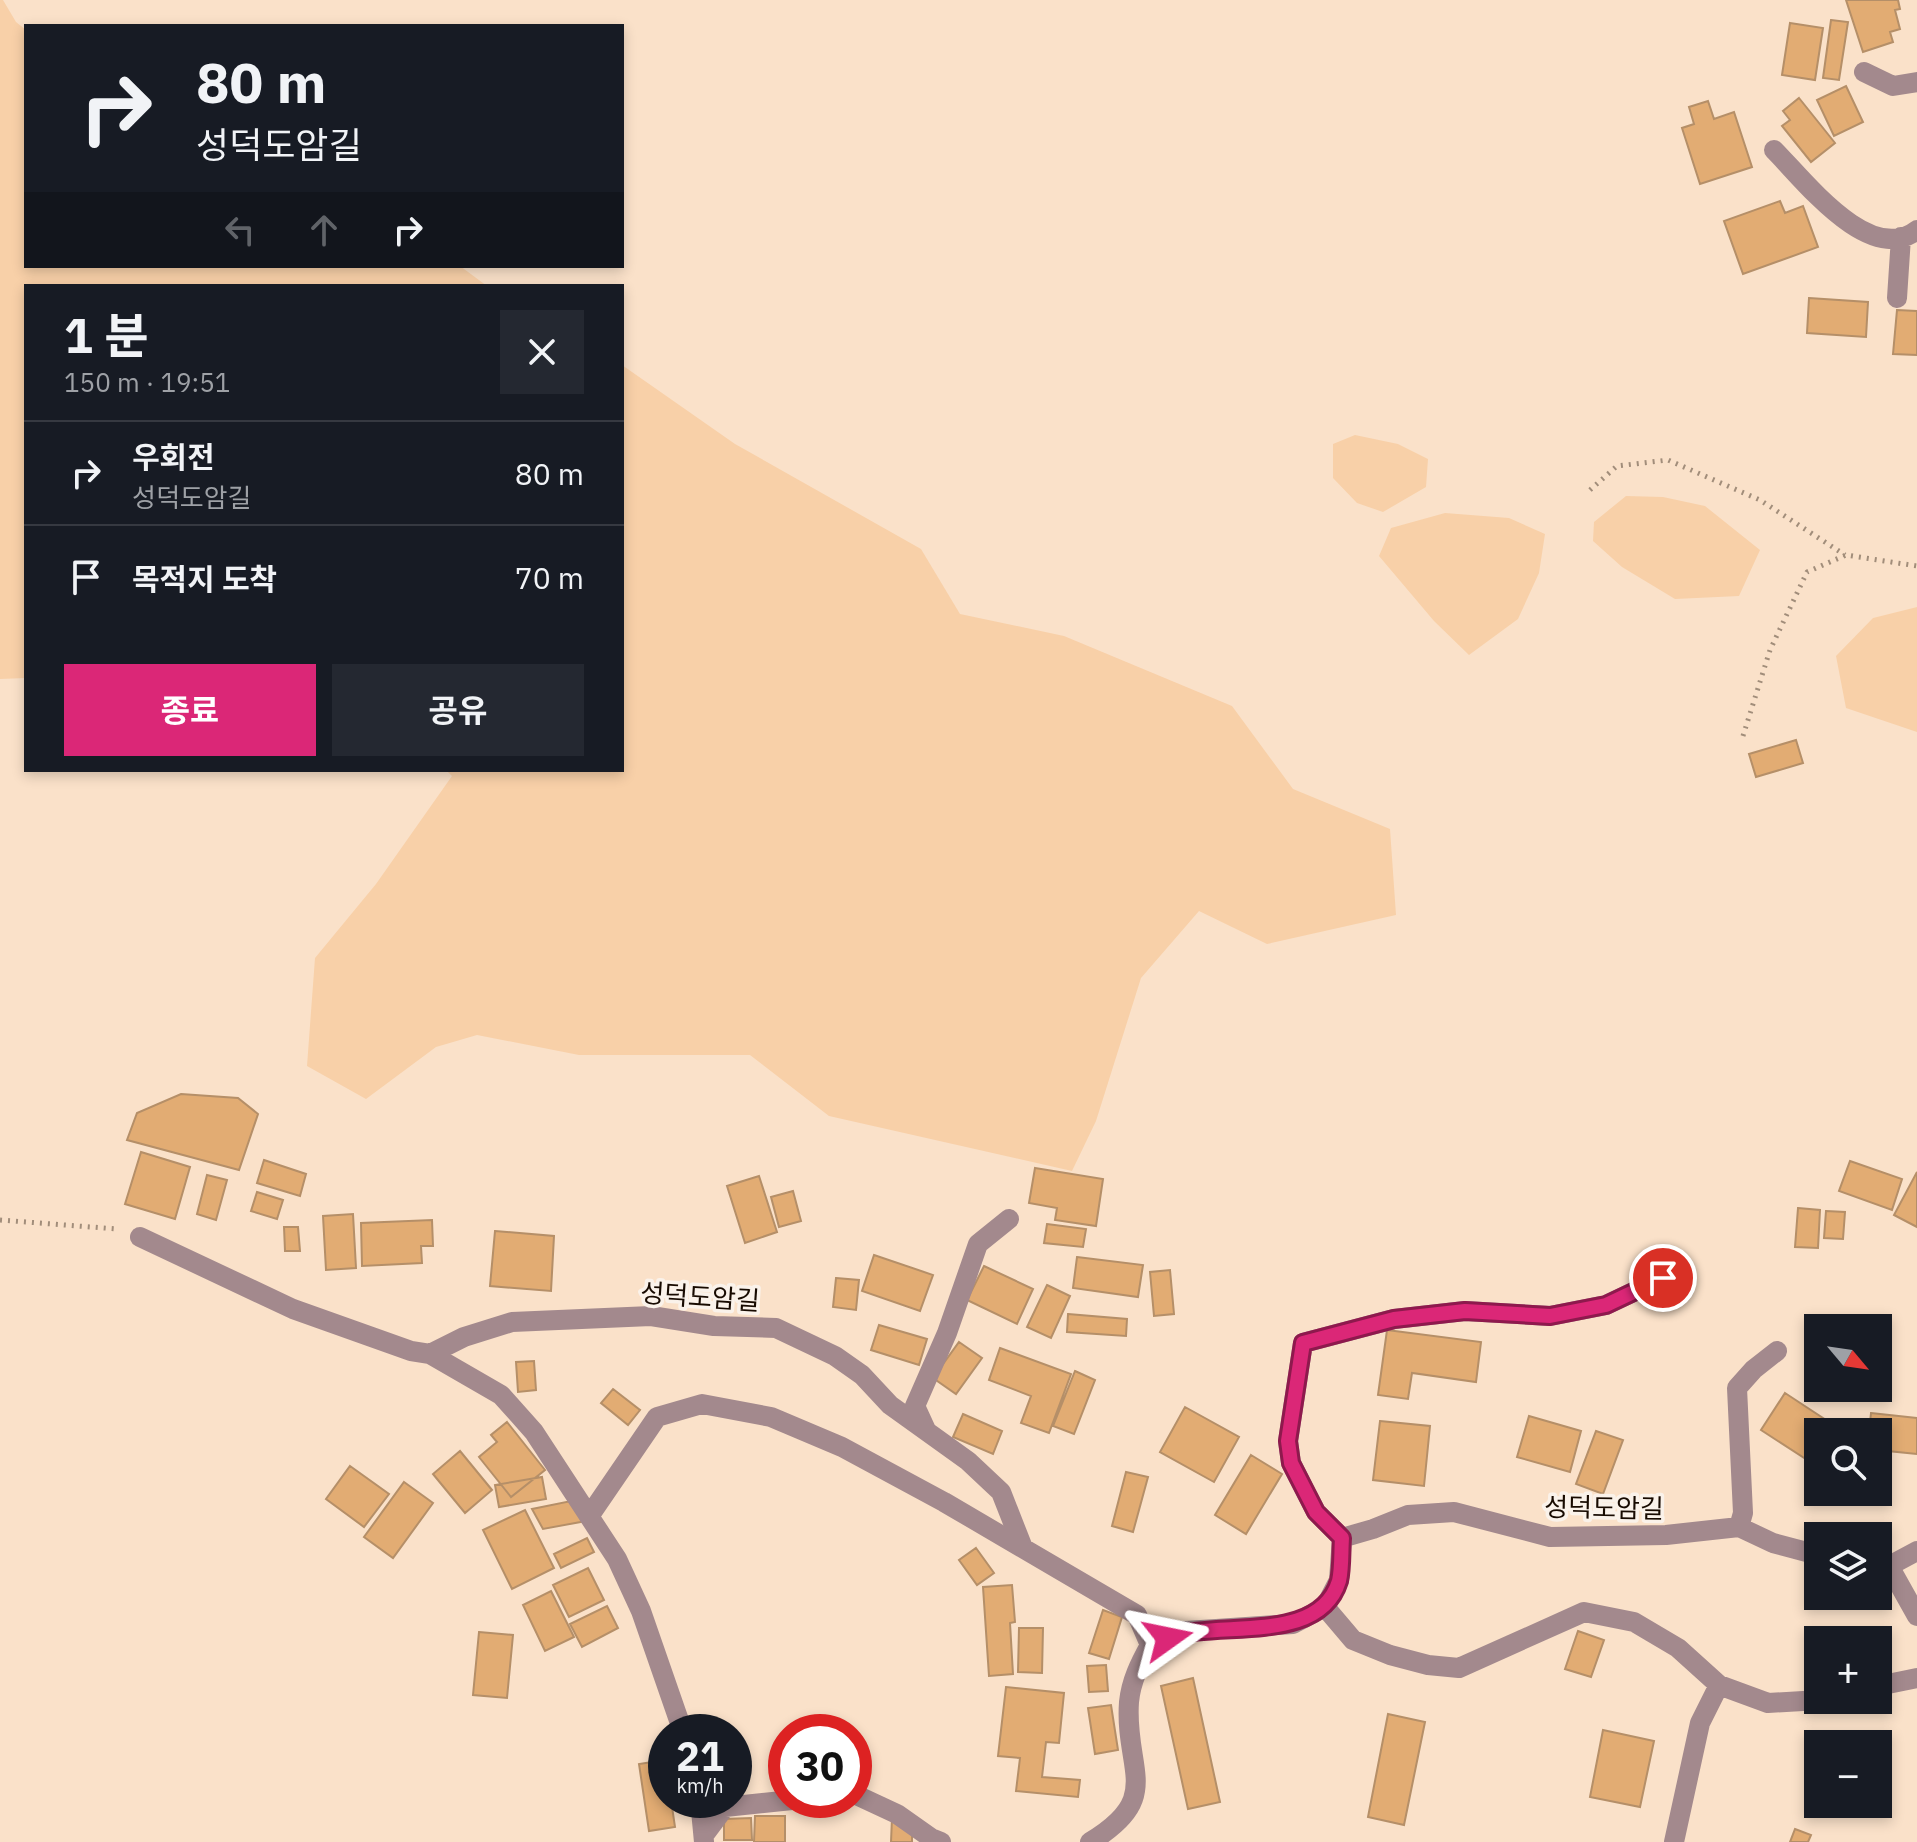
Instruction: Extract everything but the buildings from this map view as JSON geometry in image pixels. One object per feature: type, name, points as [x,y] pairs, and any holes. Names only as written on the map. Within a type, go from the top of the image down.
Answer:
[{"type":"street","points":[[1864,72],[1893,86],[1917,82]]},
{"type":"street","points":[[1774,150],[1848,224],[1886,240],[1909,234],[1897,298]]},
{"type":"street","points":[[926,1430],[915,1406],[947,1333],[978,1244],[1009,1219]]},
{"type":"street","points":[[140,1237],[293,1309],[411,1351],[430,1354],[501,1395],[534,1432],[617,1559],[641,1611],[677,1714]]},
{"type":"street","points":[[1090,1842],[1111,1830],[1131,1808],[1137,1784],[1129,1704],[1133,1681],[1150,1645],[1186,1631],[1293,1624],[1325,1607],[1339,1580],[1342,1538],[1316,1512],[1291,1463],[1289,1431],[1303,1343],[1394,1319],[1465,1311],[1550,1316],[1606,1305],[1663,1278]]},
{"type":"street","name":"성덕도암길","points":[[430,1354],[464,1337],[512,1322],[651,1316],[714,1326],[776,1328],[835,1356],[862,1375],[890,1405],[968,1461],[1001,1492],[1023,1548]]},
{"type":"street","points":[[1777,1351],[1754,1369],[1737,1388],[1743,1513],[1739,1527],[1773,1543],[1804,1551]]},
{"type":"street","points":[[590,1515],[657,1417],[702,1404],[771,1417],[842,1447],[1137,1615],[1150,1645]]},
{"type":"street","name":"성덕도암길","points":[[1342,1538],[1408,1515],[1454,1512],[1550,1537],[1666,1535],[1739,1527]]},
{"type":"street","points":[[1892,1562],[1917,1551]]},
{"type":"street","points":[[1892,1578],[1917,1616]]},
{"type":"street","points":[[1325,1607],[1353,1640],[1390,1655],[1428,1665],[1459,1668],[1584,1612],[1597,1614],[1634,1622],[1678,1648],[1719,1685],[1768,1703],[1804,1701]]},
{"type":"street","points":[[1892,1683],[1917,1678]]},
{"type":"street","points":[[1674,1842],[1700,1723],[1719,1685]]},
{"type":"street","points":[[872,1802],[941,1842]]},
{"type":"street","points":[[704,1839],[725,1807],[768,1803]]},
{"type":"street","points":[[702,1818],[704,1839]]},
{"type":"path","points":[[1590,490],[1617,466],[1668,460],[1760,500],[1846,555],[1917,566]]},
{"type":"path","points":[[1743,736],[1770,650],[1807,572],[1846,555]]},
{"type":"path","points":[[0,1220],[109,1227],[140,1237]]},
{"type":"shaded area","points":[[0,0],[3,0],[16,22],[24,28],[24,268],[463,268],[484,284],[24,284],[24,678],[0,679]]},
{"type":"shaded area","points":[[624,366],[735,444],[921,549],[960,614],[1064,636],[1232,706],[1293,789],[1390,829],[1396,915],[1267,944],[1199,911],[1141,978],[1096,1121],[1072,1171],[829,1116],[750,1055],[579,1055],[477,1035],[436,1047],[366,1099],[307,1066],[315,958],[376,884],[452,776],[448,772],[624,772]]},
{"type":"shaded area","points":[[1355,435],[1398,444],[1428,459],[1426,487],[1383,512],[1357,503],[1333,478],[1333,444]]},
{"type":"shaded area","points":[[1626,496],[1663,497],[1705,506],[1760,550],[1739,596],[1675,599],[1622,567],[1593,541],[1594,522]]},
{"type":"shaded area","points":[[1445,513],[1509,518],[1545,534],[1539,573],[1518,619],[1469,655],[1434,621],[1379,556],[1391,528]]},
{"type":"shaded area","points":[[1917,607],[1917,732],[1846,708],[1836,656],[1873,618]]},
{"type":"route","points":[[1168,1638],[1186,1631],[1293,1624],[1325,1607],[1339,1580],[1342,1538],[1316,1512],[1291,1463],[1288,1441],[1290,1420],[1303,1343],[1394,1319],[1465,1311],[1550,1316],[1606,1305],[1663,1278]]}]
